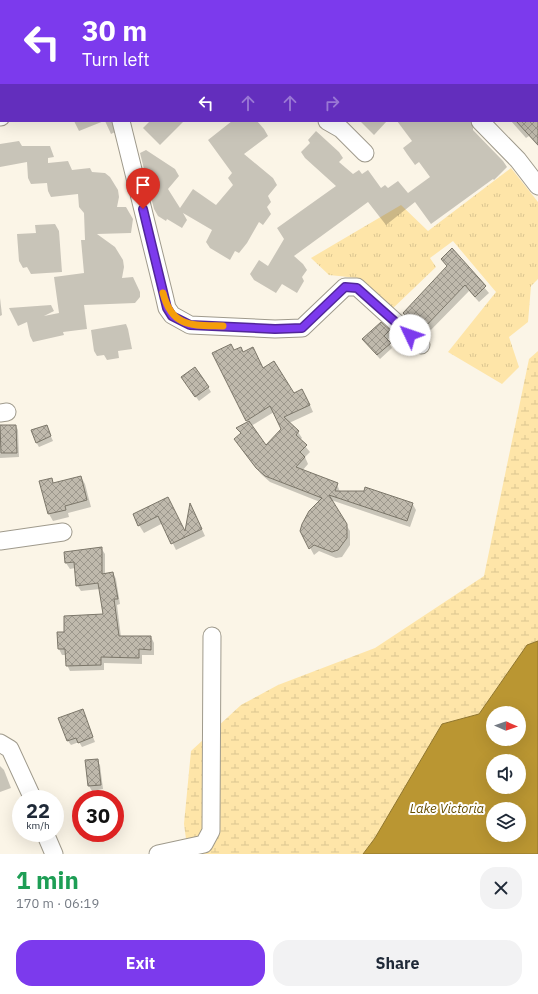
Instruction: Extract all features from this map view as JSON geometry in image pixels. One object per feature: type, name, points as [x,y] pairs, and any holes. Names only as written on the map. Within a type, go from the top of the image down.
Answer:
[{"type":"street","points":[[121,122],[167,308],[172,316],[190,325],[275,329],[302,328],[345,287],[351,286],[357,288],[421,345]]},
{"type":"street","points":[[328,122],[341,129],[365,153]]},
{"type":"street","points":[[481,122],[518,160],[538,186]]},
{"type":"street","points":[[0,541],[64,532]]},
{"type":"street","points":[[158,854],[204,844],[212,831],[212,636]]},
{"type":"street","points":[[0,743],[10,749],[29,790]]},
{"type":"street","points":[[49,842],[54,854]]},
{"type":"green space","points":[[511,168],[538,202],[538,279],[531,286],[528,322],[509,337],[519,367],[502,384],[448,352],[496,292],[453,241],[430,258],[436,267],[390,311],[358,278],[329,275],[311,258],[401,205],[428,231]]},
{"type":"green space","points":[[538,351],[538,641],[527,645],[479,714],[442,724],[375,838],[363,854],[188,854],[184,824],[191,751],[241,705],[278,685],[375,648],[484,576],[529,359]]},
{"type":"water","name":"Lake Victoria","points":[[538,641],[538,854],[363,854],[375,838],[442,724],[479,714],[527,645]]},
{"type":"building","points":[[517,122],[538,122],[538,145]]},
{"type":"building","points":[[452,248],[486,286],[475,297],[465,285],[421,331],[403,313],[447,266],[441,259]]},
{"type":"building","points":[[381,322],[390,330],[384,336],[391,343],[377,355],[362,339]]},
{"type":"building","points":[[231,344],[234,350],[241,347],[243,352],[253,347],[263,368],[274,361],[294,393],[302,389],[310,405],[284,417],[299,431],[296,435],[307,445],[300,452],[305,457],[296,467],[338,483],[335,491],[364,491],[365,487],[413,503],[407,521],[329,495],[347,524],[347,538],[338,550],[332,552],[314,545],[309,549],[300,531],[309,511],[322,498],[265,476],[256,468],[234,439],[241,433],[236,428],[249,421],[266,445],[281,429],[270,406],[246,421],[212,353]]},
{"type":"building","points":[[195,367],[209,387],[195,397],[181,377]]},
{"type":"building","points":[[0,425],[16,425],[17,453],[1,453]]},
{"type":"building","points":[[47,425],[51,436],[36,443],[31,430]]},
{"type":"building","points":[[81,476],[87,500],[65,506],[66,510],[48,514],[39,481],[52,478],[53,483]]},
{"type":"building","points":[[168,497],[185,531],[190,503],[202,529],[171,544],[158,516],[138,526],[133,514]]},
{"type":"building","points":[[102,547],[102,574],[113,572],[118,599],[114,599],[119,636],[151,636],[151,650],[139,649],[139,658],[101,657],[101,665],[66,666],[65,649],[58,649],[57,632],[64,632],[64,616],[103,614],[98,583],[76,586],[74,562],[65,563],[64,552]]},
{"type":"building","points":[[83,709],[93,737],[78,743],[76,738],[67,741],[58,718]]},
{"type":"building","points":[[98,759],[101,785],[88,786],[85,760]]},
{"type":"slow traffic","points":[[163,293],[167,308],[172,316],[190,325],[223,326]]},
{"type":"route","points":[[143,209],[167,308],[172,316],[190,325],[275,329],[302,328],[345,287],[351,286],[357,288],[410,335]]}]
